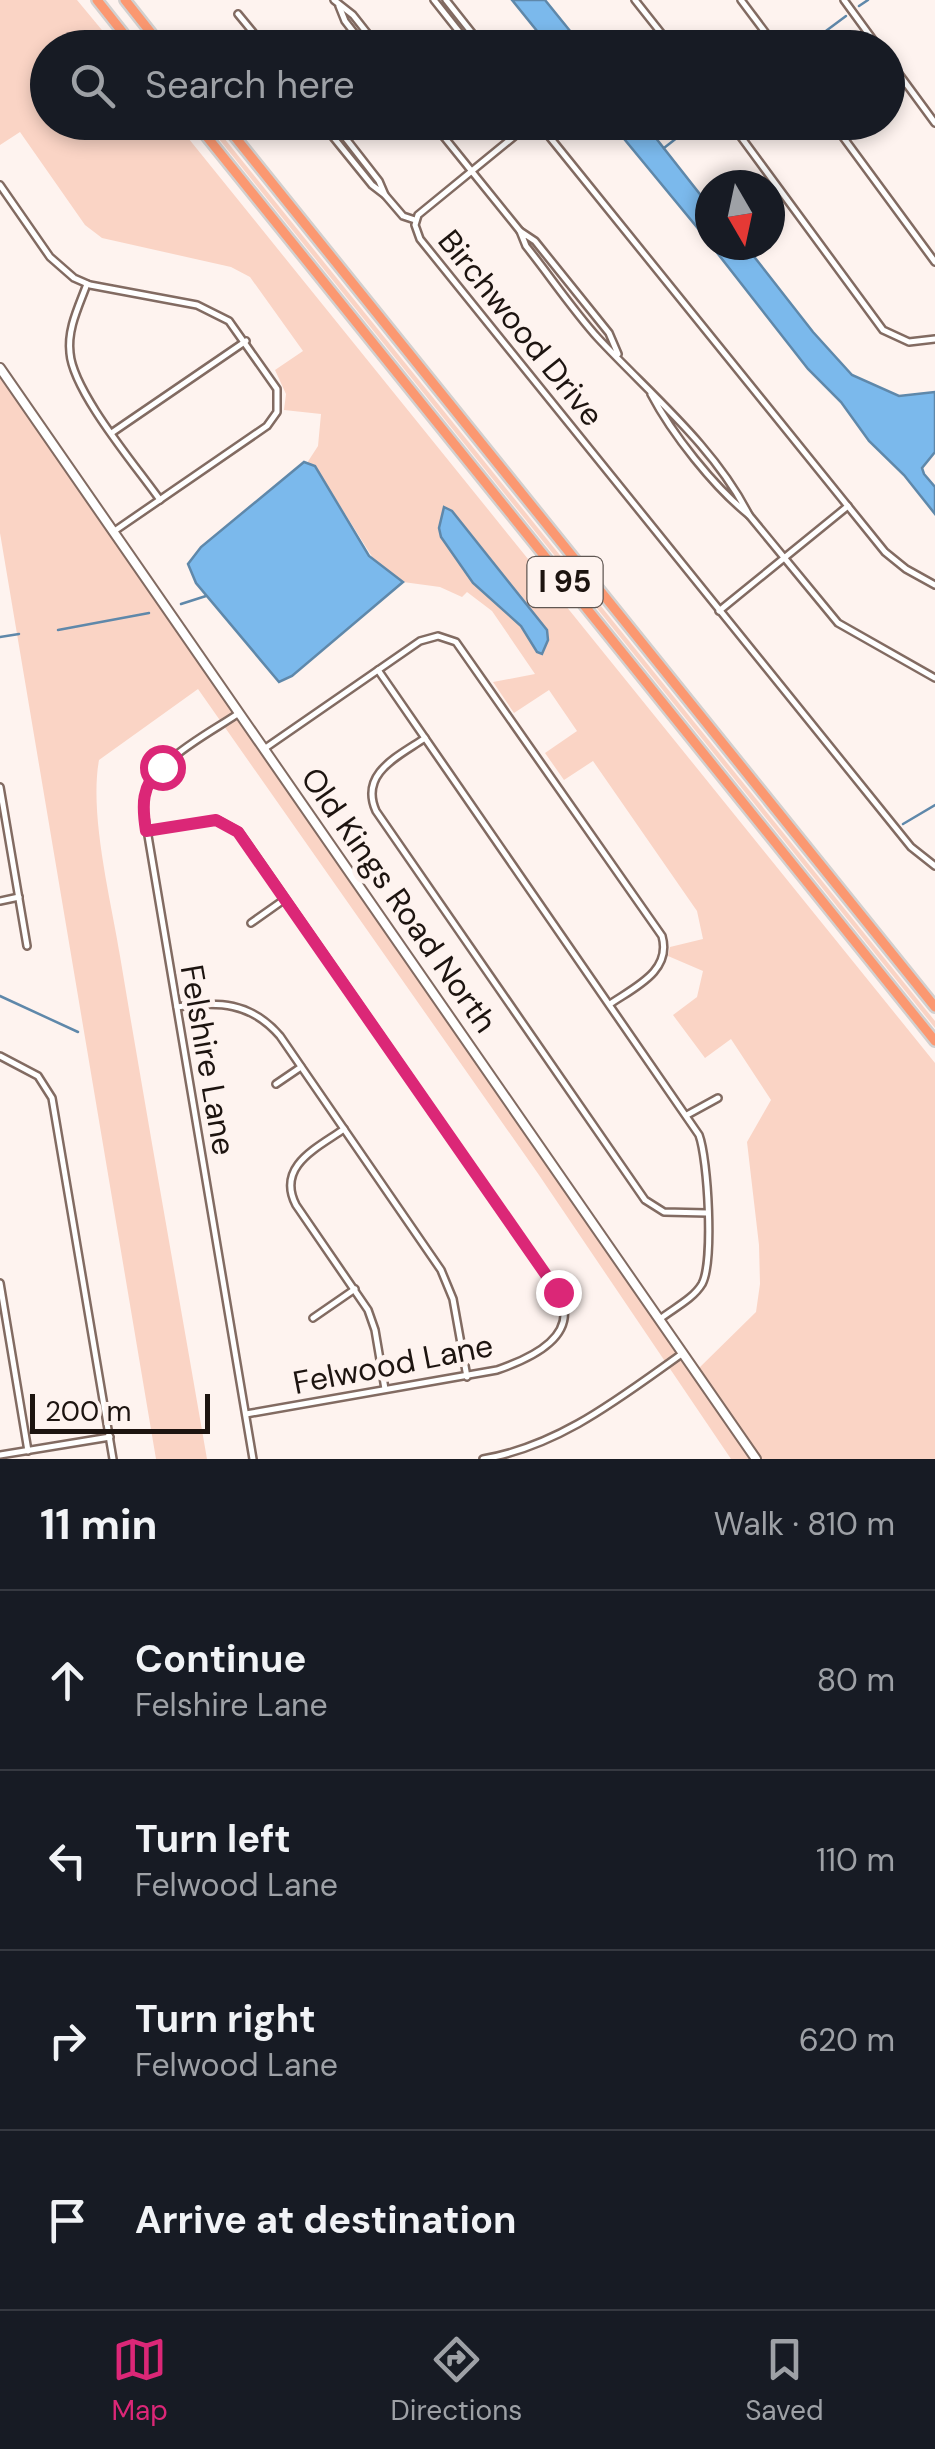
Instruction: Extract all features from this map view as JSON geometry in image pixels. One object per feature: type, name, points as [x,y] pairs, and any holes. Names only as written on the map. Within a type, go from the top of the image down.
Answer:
[{"type":"highway","points":[[97,0],[121,30]]},
{"type":"highway","points":[[125,0],[149,30]]},
{"type":"highway","name":"I 95","points":[[209,140],[935,1041]]},
{"type":"highway","name":"I 95","points":[[238,140],[935,1007]]},
{"type":"street","points":[[434,0],[458,30]]},
{"type":"street","points":[[446,0],[470,30]]},
{"type":"street","points":[[634,0],[659,30]]},
{"type":"street","points":[[741,0],[764,30]]},
{"type":"street","points":[[844,0],[866,30]]},
{"type":"street","points":[[337,3],[352,30]]},
{"type":"street","points":[[337,3],[364,30]]},
{"type":"street","points":[[238,14],[251,30]]},
{"type":"street","points":[[905,81],[935,122]]},
{"type":"street","points":[[335,140],[372,186],[401,214],[416,220]]},
{"type":"street","points":[[348,140],[380,180],[385,195]]},
{"type":"street","points":[[447,140],[520,231],[536,241],[608,333],[618,354],[651,394],[661,413],[732,501],[750,515],[842,626],[935,678]]},
{"type":"street","name":"Birchwood Drive","points":[[509,140],[424,209],[416,220],[418,236],[911,847],[935,866]]},
{"type":"street","name":"Birchwood Drive","points":[[553,140],[890,558],[935,586]]},
{"type":"street","points":[[743,140],[883,330],[909,342],[935,339]]},
{"type":"street","points":[[845,140],[935,262]]},
{"type":"street","points":[[0,185],[53,261],[69,275],[86,284],[202,306],[229,321],[277,389],[275,416],[266,426],[114,532]]},
{"type":"street","points":[[86,284],[72,328],[70,357],[79,383],[160,500]]},
{"type":"street","points":[[113,432],[246,341]]},
{"type":"street","name":"Old Kings Road North","points":[[0,368],[756,1459]]},
{"type":"street","points":[[719,611],[848,506]]},
{"type":"street","points":[[264,750],[428,638],[444,637],[460,644],[656,926],[664,944],[660,966],[610,1004]]},
{"type":"street","points":[[378,670],[687,1115],[703,1146],[708,1259],[702,1282],[692,1296],[660,1318]]},
{"type":"street","name":"Felshire Lane","points":[[239,713],[153,775],[143,801],[253,1459]]},
{"type":"street","points":[[426,738],[376,774],[371,792],[376,811],[646,1200],[664,1212],[707,1214]]},
{"type":"street","points":[[0,787],[27,946]]},
{"type":"street","name":"Felwood Lane","points":[[146,831],[206,821],[228,824],[242,836],[562,1300],[564,1324],[549,1343],[513,1364],[466,1377],[246,1414]]},
{"type":"street","points":[[0,901],[19,897]]},
{"type":"street","points":[[251,923],[285,899]]},
{"type":"street","points":[[177,1007],[220,1003],[248,1010],[274,1029],[448,1282],[466,1377]]},
{"type":"street","points":[[1,1058],[38,1076],[52,1098],[114,1459]]},
{"type":"street","points":[[276,1084],[301,1067]]},
{"type":"street","points":[[687,1115],[718,1098]]},
{"type":"street","points":[[344,1129],[298,1162],[290,1184],[294,1202],[355,1289],[374,1325],[385,1391]]},
{"type":"street","points":[[0,1283],[28,1451]]},
{"type":"street","points":[[313,1318],[355,1289]]},
{"type":"street","points":[[483,1459],[503,1457],[576,1426],[683,1352]]},
{"type":"street","points":[[0,1456],[110,1437]]},
{"type":"shaded area","points":[[0,0],[77,0],[102,30],[30,30],[30,140],[190,140],[935,1063],[935,1459],[760,1459],[698,1369],[756,1312],[759,1245],[747,1142],[771,1100],[731,1039],[705,1058],[673,1015],[697,997],[703,971],[668,956],[670,947],[703,939],[697,911],[593,761],[564,780],[545,753],[577,731],[549,690],[514,713],[493,682],[535,674],[492,611],[467,592],[462,597],[440,587],[403,582],[376,563],[315,466],[307,463],[318,446],[321,414],[284,410],[286,394],[275,370],[303,351],[250,277],[231,267],[102,238],[85,225],[20,132],[0,145]]},
{"type":"shaded area","points":[[220,140],[226,140],[935,1021],[935,1028]]},
{"type":"shaded area","points":[[0,374],[752,1459],[731,1459],[539,1175],[198,689],[99,760],[97,782],[102,858],[207,1459],[156,1459],[0,533]]},
{"type":"water","points":[[512,0],[545,0],[569,30],[536,30]]},
{"type":"water","points":[[625,140],[657,140],[695,188],[695,225]]},
{"type":"water","points":[[723,260],[757,260],[852,375],[899,396],[935,392],[935,452],[922,468],[935,487],[935,514],[904,475],[869,441],[841,402],[808,369]]},
{"type":"water","points":[[304,462],[315,466],[369,556],[403,582],[292,676],[279,682],[196,583],[188,564],[201,547]]},
{"type":"water","points":[[444,507],[452,511],[547,630],[548,640],[542,654],[521,626],[473,583],[441,537]]},
{"type":"waterway","points":[[859,6],[868,0]]},
{"type":"waterway","points":[[827,30],[846,16]]},
{"type":"waterway","points":[[664,148],[674,140]]},
{"type":"waterway","points":[[181,604],[206,596]]},
{"type":"waterway","points":[[58,630],[149,613]]},
{"type":"waterway","points":[[0,637],[19,634]]},
{"type":"waterway","points":[[903,824],[935,805]]},
{"type":"waterway","points":[[0,996],[78,1032]]},
{"type":"route","points":[[162,767],[144,793],[146,831],[216,820],[238,832],[558,1292]]}]
